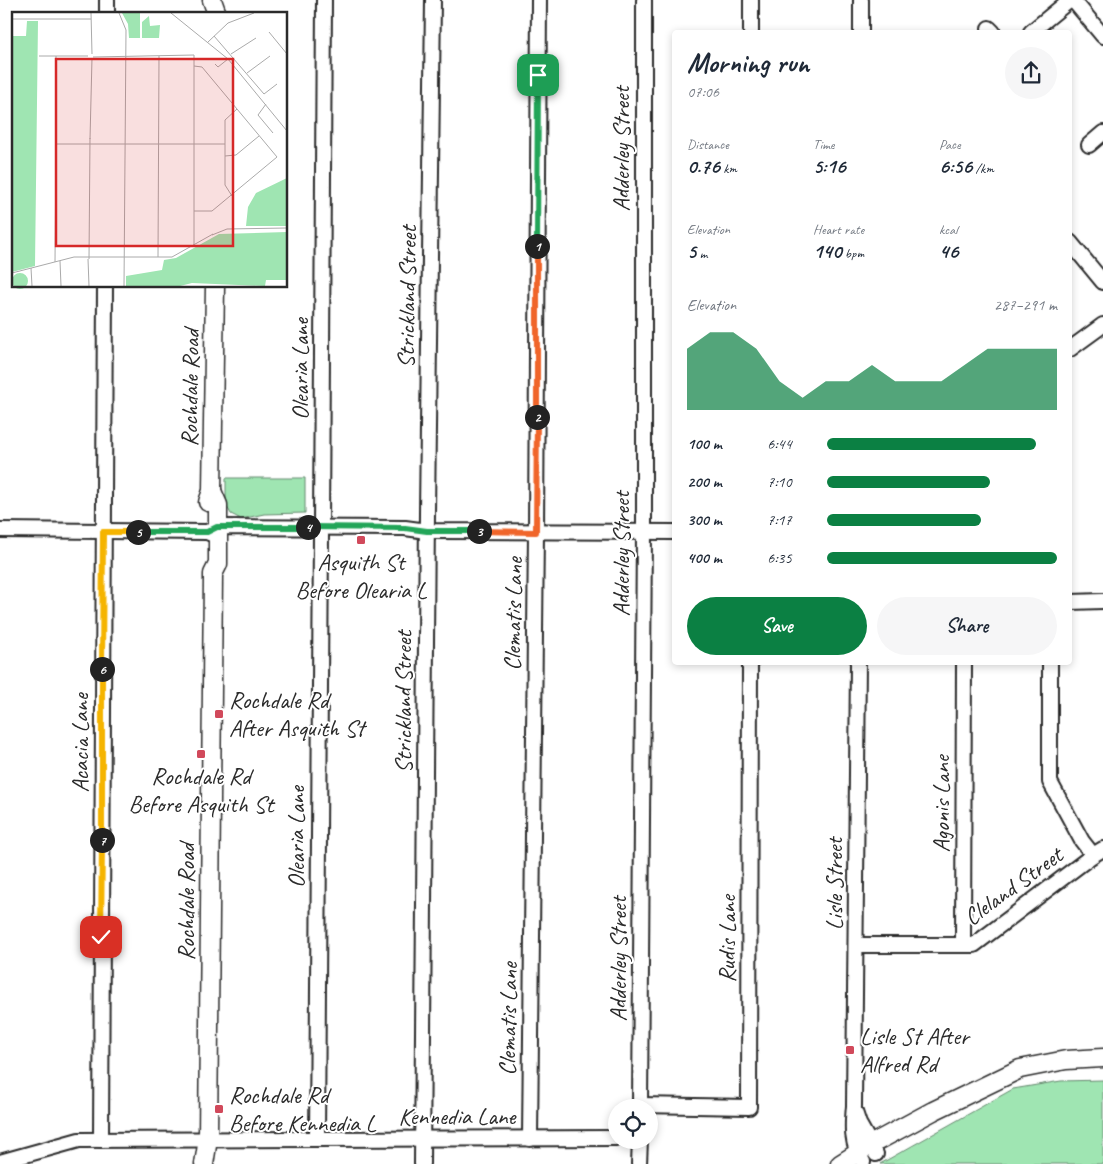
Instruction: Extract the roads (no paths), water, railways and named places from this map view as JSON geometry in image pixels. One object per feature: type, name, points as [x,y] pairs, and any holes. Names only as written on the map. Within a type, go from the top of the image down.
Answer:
[{"type":"main road","points":[[212,0],[217,12]]},
{"type":"main road","name":"Rochdale Road","points":[[204,1164],[208,1140],[213,574],[218,564],[214,532],[218,505],[212,491],[215,288]]},
{"type":"main road","points":[[840,1164],[865,1156],[932,1111],[1020,1069],[1066,1060],[1103,1058]]},
{"type":"main road","name":"Rochdale Road","points":[[208,1140],[215,1164]]},
{"type":"street","name":"Olearia Lane","points":[[317,1139],[324,0]]},
{"type":"street","name":"Strickland Street","points":[[422,1164],[433,0]]},
{"type":"street","name":"Clematis Lane","points":[[530,1139],[536,532],[538,0]]},
{"type":"street","name":"Adderley Street","points":[[640,1099],[644,532],[644,0]]},
{"type":"street","points":[[751,0],[751,30]]},
{"type":"street","points":[[861,0],[861,30]]},
{"type":"street","points":[[1034,30],[1071,0],[1103,36]]},
{"type":"street","points":[[1089,145],[1103,133]]},
{"type":"street","points":[[1072,244],[1103,282]]},
{"type":"street","name":"Acacia Lane","points":[[101,1140],[105,288]]},
{"type":"street","points":[[1072,348],[1103,325]]},
{"type":"street","points":[[0,530],[321,532],[404,536],[427,531],[672,532]]},
{"type":"street","points":[[1072,602],[1103,601]]},
{"type":"street","name":"Rudis Lane","points":[[658,1106],[749,1107],[750,665]]},
{"type":"street","name":"Lisle Street","points":[[858,665],[854,1106],[852,1128],[854,1142],[865,1156]]},
{"type":"street","name":"Agonis Lane","points":[[963,945],[964,665]]},
{"type":"street","points":[[1050,665],[1050,782],[1082,841],[1098,852]]},
{"type":"street","name":"Cleland Street","points":[[856,945],[974,945],[1098,852]]},
{"type":"street","name":"Kennedia Lane","points":[[0,1162],[79,1140],[608,1138]]},
{"type":"street","points":[[639,1164],[640,1149]]},
{"type":"place","name":"Asquith St Before Olearia L","points":[[361,540]]},
{"type":"place","name":"Rochdale Rd After Asquith St","points":[[219,714]]},
{"type":"place","name":"Rochdale Rd Before Asquith St","points":[[201,754]]},
{"type":"place","name":"Lisle St After Alfred Rd","points":[[850,1050]]},
{"type":"place","name":"Rochdale Rd Before Kennedia L","points":[[219,1109]]}]
